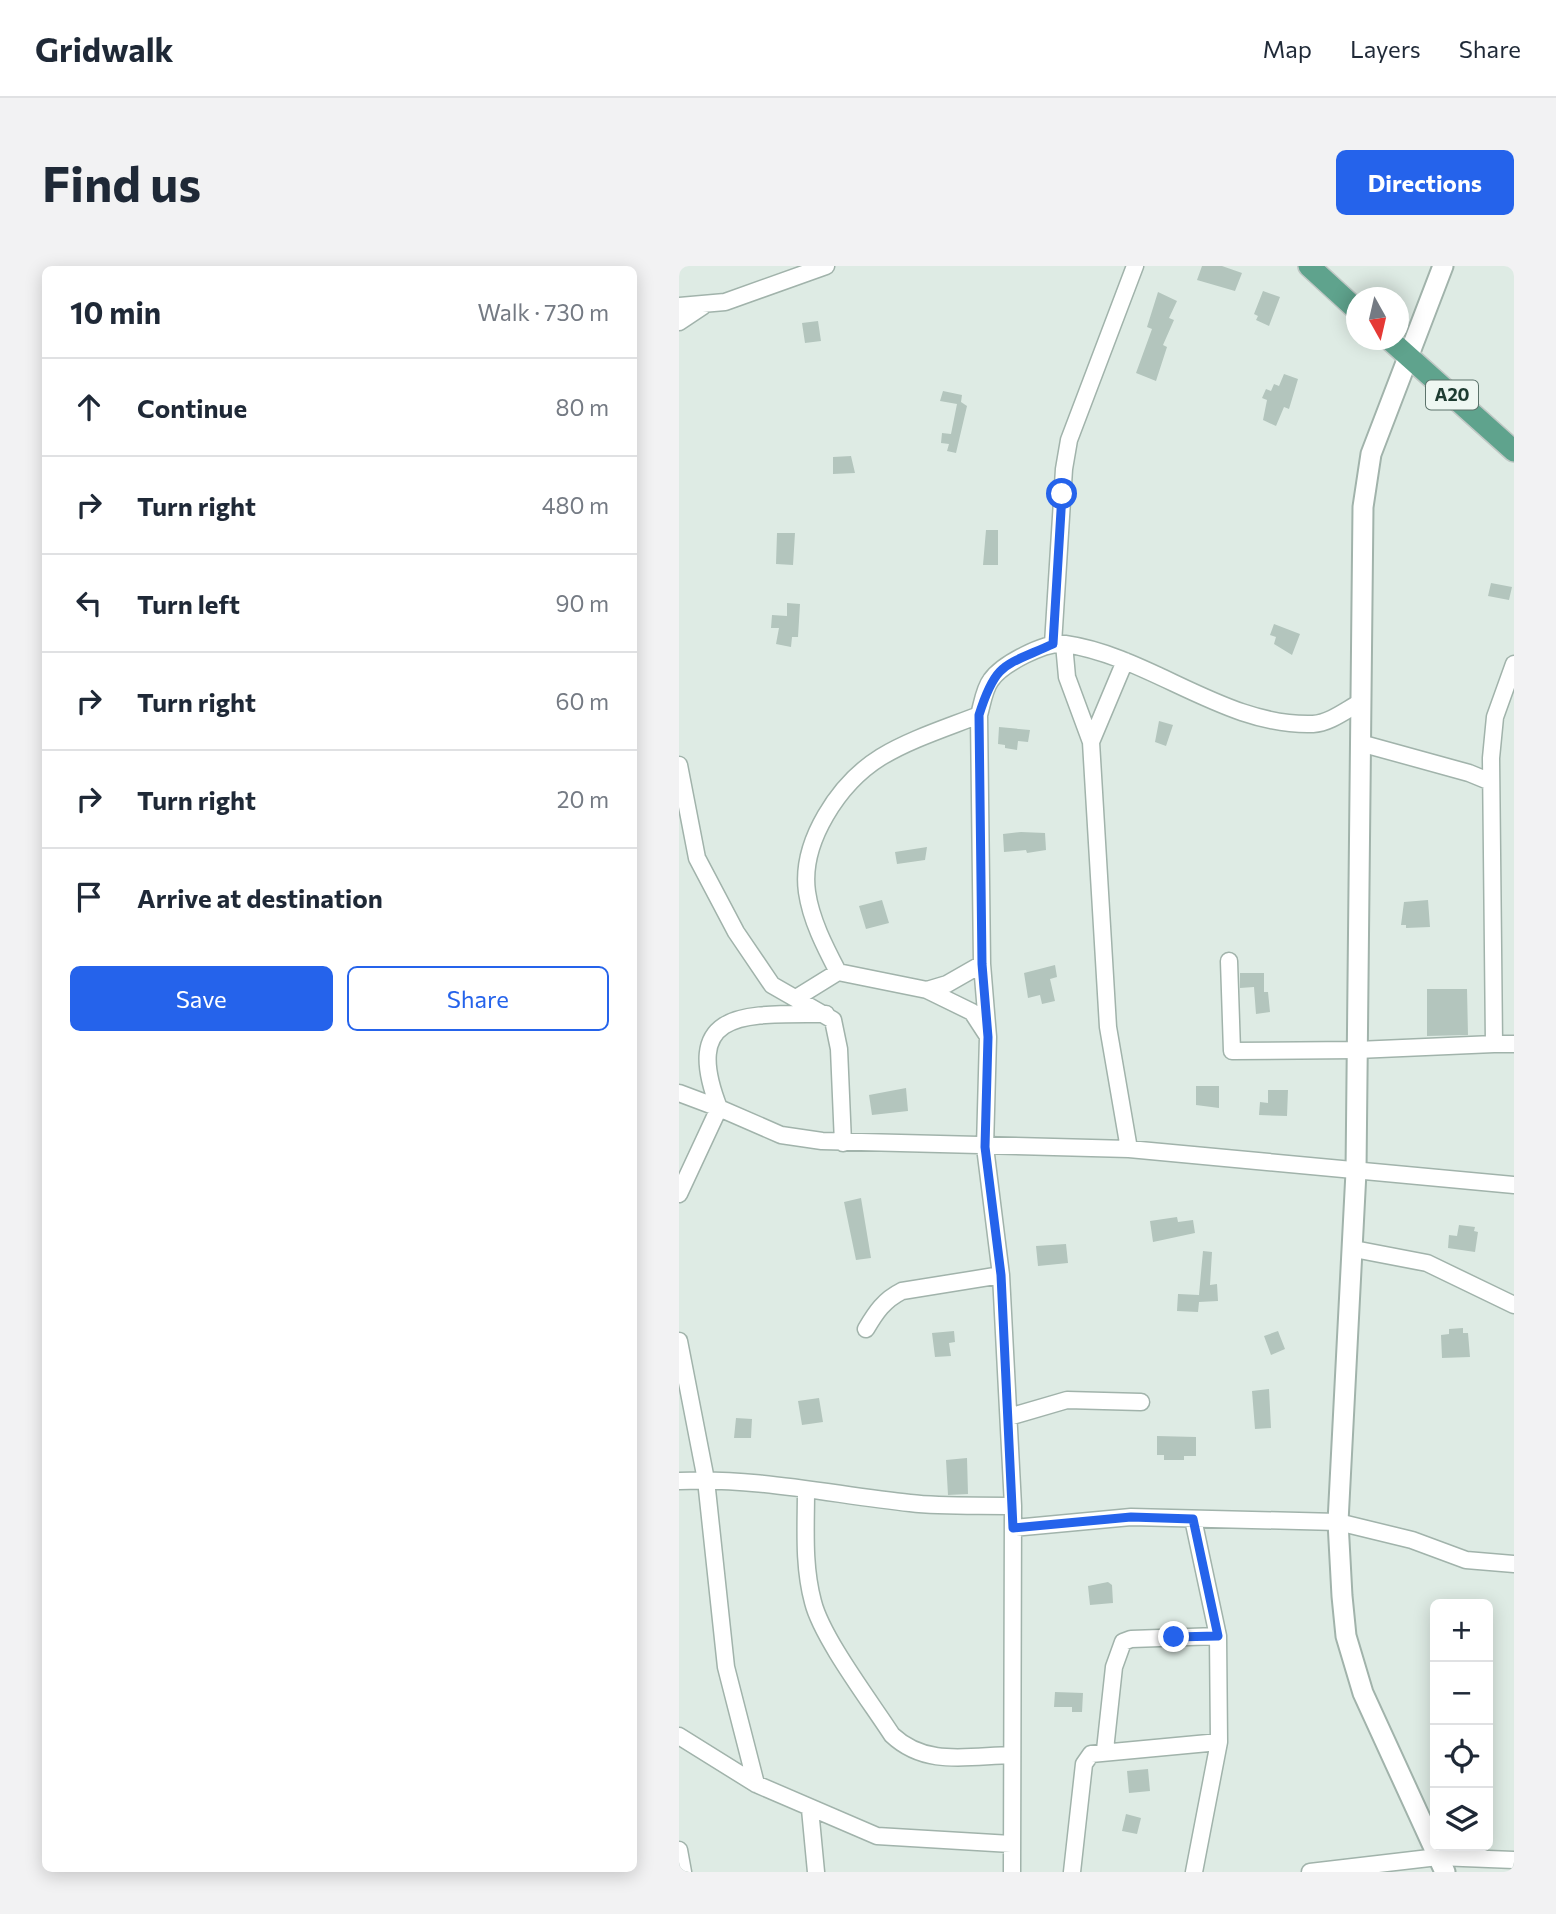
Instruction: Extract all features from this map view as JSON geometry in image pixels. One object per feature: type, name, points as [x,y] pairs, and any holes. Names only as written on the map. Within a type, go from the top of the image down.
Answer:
[{"type":"main road","points":[[1309,266],[1346,301]]},
{"type":"main road","name":"A20","points":[[1401,350],[1514,451]]},
{"type":"street","points":[[679,306],[704,305],[739,298],[826,266]]},
{"type":"street","points":[[1129,1149],[1108,1027],[1091,742],[1067,677],[1059,644],[1064,469],[1069,440],[1135,266]]},
{"type":"street","points":[[1442,1864],[1363,1693],[1346,1636],[1338,1522],[1355,1249],[1360,743],[1366,481],[1371,454],[1443,266]]},
{"type":"street","points":[[679,322],[704,305]]},
{"type":"street","points":[[1012,1872],[1013,1506],[1001,1275],[985,1147],[988,1037],[982,964],[979,715],[990,681],[1005,665],[1059,644],[1125,661],[1228,707],[1289,722],[1322,722],[1361,702]]},
{"type":"street","points":[[1091,742],[1125,661]]},
{"type":"street","points":[[1494,1044],[1491,782],[1495,717],[1514,664]]},
{"type":"street","points":[[838,972],[807,893],[806,875],[811,850],[825,818],[847,787],[879,758],[922,737],[979,715]]},
{"type":"street","points":[[1360,743],[1469,772],[1491,782]]},
{"type":"street","points":[[679,765],[683,814],[698,858],[736,932],[772,985],[826,1014],[832,1020],[839,1049],[843,1143]]},
{"type":"street","points":[[1229,961],[1232,1051],[1357,1050],[1514,1044]]},
{"type":"street","points":[[927,990],[947,984],[982,964]]},
{"type":"street","points":[[796,998],[838,972],[927,990],[972,1012],[988,1037]]},
{"type":"street","points":[[679,1194],[719,1108],[706,1069],[706,1053],[711,1033],[717,1027],[758,1015],[826,1014]]},
{"type":"street","points":[[679,1093],[781,1135],[843,1143],[1129,1149],[1514,1185]]},
{"type":"street","points":[[1355,1249],[1427,1263],[1514,1305]]},
{"type":"street","points":[[866,1329],[890,1297],[902,1291],[1001,1275]]},
{"type":"street","points":[[679,1341],[706,1480],[726,1667],[756,1784]]},
{"type":"street","points":[[1009,1417],[1067,1400],[1141,1402]]},
{"type":"street","points":[[679,1481],[706,1480],[915,1504],[1013,1506]]},
{"type":"street","points":[[806,1490],[807,1570],[813,1604],[826,1631],[892,1735],[906,1748],[929,1757],[1012,1755]]},
{"type":"street","points":[[1013,1528],[1131,1517],[1338,1522],[1412,1540],[1466,1560],[1514,1564]]},
{"type":"street","points":[[1193,1519],[1218,1636],[1219,1742],[1194,1872]]},
{"type":"street","points":[[1105,1750],[1114,1667],[1123,1642],[1131,1639],[1218,1636]]},
{"type":"street","points":[[679,1736],[756,1784],[877,1836],[1011,1844]]},
{"type":"street","points":[[1072,1872],[1086,1758],[1105,1750],[1219,1742]]},
{"type":"street","points":[[810,1809],[815,1872]]},
{"type":"street","points":[[679,1850],[683,1872]]},
{"type":"street","points":[[1310,1872],[1514,1860]]},
{"type":"building","points":[[1202,266],[1222,266],[1242,273],[1235,291],[1197,280]]},
{"type":"building","points":[[1263,291],[1280,297],[1269,326],[1256,320],[1258,316],[1254,314]]},
{"type":"building","points":[[1158,292],[1177,301],[1169,318],[1174,320],[1163,345],[1167,347],[1156,381],[1136,373],[1152,329],[1147,327]]},
{"type":"building","points":[[818,321],[821,341],[805,343],[802,323]]},
{"type":"building","points":[[1284,374],[1298,379],[1289,409],[1284,407],[1276,426],[1263,420],[1267,400],[1262,398],[1266,389],[1271,391],[1274,384],[1279,386]]},
{"type":"building","points":[[943,391],[962,395],[961,402],[967,406],[956,453],[947,451],[949,444],[941,443],[942,433],[951,434],[957,404],[940,401]]},
{"type":"building","points":[[851,456],[855,473],[833,474],[833,457]]},
{"type":"building","points":[[986,530],[998,530],[998,565],[983,565]]},
{"type":"building","points":[[777,533],[795,533],[793,565],[776,564]]},
{"type":"building","points":[[1491,583],[1512,587],[1509,600],[1488,596]]},
{"type":"building","points":[[787,603],[800,604],[798,637],[792,637],[791,647],[776,644],[779,628],[771,628],[772,615],[787,616]]},
{"type":"building","points":[[1274,624],[1300,634],[1292,655],[1274,644],[1276,637],[1270,635]]},
{"type":"building","points":[[1159,721],[1173,725],[1166,746],[1155,742]]},
{"type":"building","points":[[999,727],[1030,730],[1028,742],[1018,741],[1017,750],[1005,748],[1005,745],[998,744]]},
{"type":"building","points":[[1045,833],[1046,850],[1004,852],[1003,834]]},
{"type":"building","points":[[927,847],[925,860],[897,864],[895,852]]},
{"type":"building","points":[[882,900],[889,923],[866,929],[859,906]]},
{"type":"building","points":[[1428,900],[1430,927],[1406,928],[1406,925],[1401,925],[1404,902]]},
{"type":"building","points":[[1055,965],[1057,977],[1050,979],[1055,1001],[1042,1004],[1040,995],[1028,998],[1024,973]]},
{"type":"building","points":[[1240,973],[1264,973],[1264,992],[1268,992],[1270,1012],[1256,1014],[1254,987],[1240,988]]},
{"type":"building","points":[[1427,989],[1467,989],[1468,1035],[1427,1036]]},
{"type":"building","points":[[1196,1086],[1219,1086],[1219,1108],[1196,1105]]},
{"type":"building","points":[[906,1088],[908,1111],[872,1115],[869,1095]]},
{"type":"building","points":[[1268,1090],[1288,1090],[1287,1116],[1259,1115],[1260,1102],[1268,1103]]},
{"type":"building","points":[[861,1198],[871,1258],[856,1260],[844,1202]]},
{"type":"building","points":[[1177,1217],[1178,1222],[1193,1220],[1195,1233],[1153,1242],[1150,1221]]},
{"type":"building","points":[[1459,1225],[1475,1227],[1474,1231],[1478,1232],[1475,1252],[1448,1248],[1449,1235],[1457,1236]]},
{"type":"building","points":[[1066,1244],[1068,1263],[1038,1266],[1036,1246]]},
{"type":"building","points":[[1203,1251],[1212,1252],[1210,1285],[1217,1284],[1218,1301],[1199,1302],[1198,1312],[1177,1311],[1178,1294],[1199,1295]]},
{"type":"building","points":[[1463,1328],[1463,1333],[1468,1333],[1470,1357],[1442,1358],[1441,1335],[1449,1334],[1449,1329]]},
{"type":"building","points":[[954,1331],[955,1342],[949,1343],[951,1356],[935,1357],[932,1333]]},
{"type":"building","points":[[1278,1331],[1285,1349],[1271,1355],[1264,1336]]},
{"type":"building","points":[[1269,1389],[1271,1428],[1255,1429],[1252,1391]]},
{"type":"building","points":[[819,1398],[823,1422],[802,1425],[798,1401]]},
{"type":"building","points":[[736,1418],[752,1419],[751,1438],[734,1438]]},
{"type":"building","points":[[1157,1436],[1196,1437],[1196,1456],[1184,1456],[1184,1460],[1164,1460],[1164,1455],[1157,1455]]},
{"type":"building","points":[[967,1458],[968,1494],[948,1495],[946,1460]]},
{"type":"building","points":[[1108,1582],[1112,1585],[1113,1603],[1090,1605],[1088,1586]]},
{"type":"building","points":[[1055,1692],[1083,1693],[1082,1712],[1072,1712],[1072,1707],[1054,1707]]},
{"type":"building","points":[[1148,1769],[1150,1791],[1129,1793],[1127,1771]]},
{"type":"building","points":[[1126,1814],[1141,1818],[1137,1834],[1122,1831]]},
{"type":"route","points":[[1062,494],[1053,644],[1005,665],[990,681],[979,715],[982,964],[988,1037],[985,1147],[1001,1275],[1013,1528],[1131,1517],[1193,1519],[1218,1636],[1174,1637]]}]
